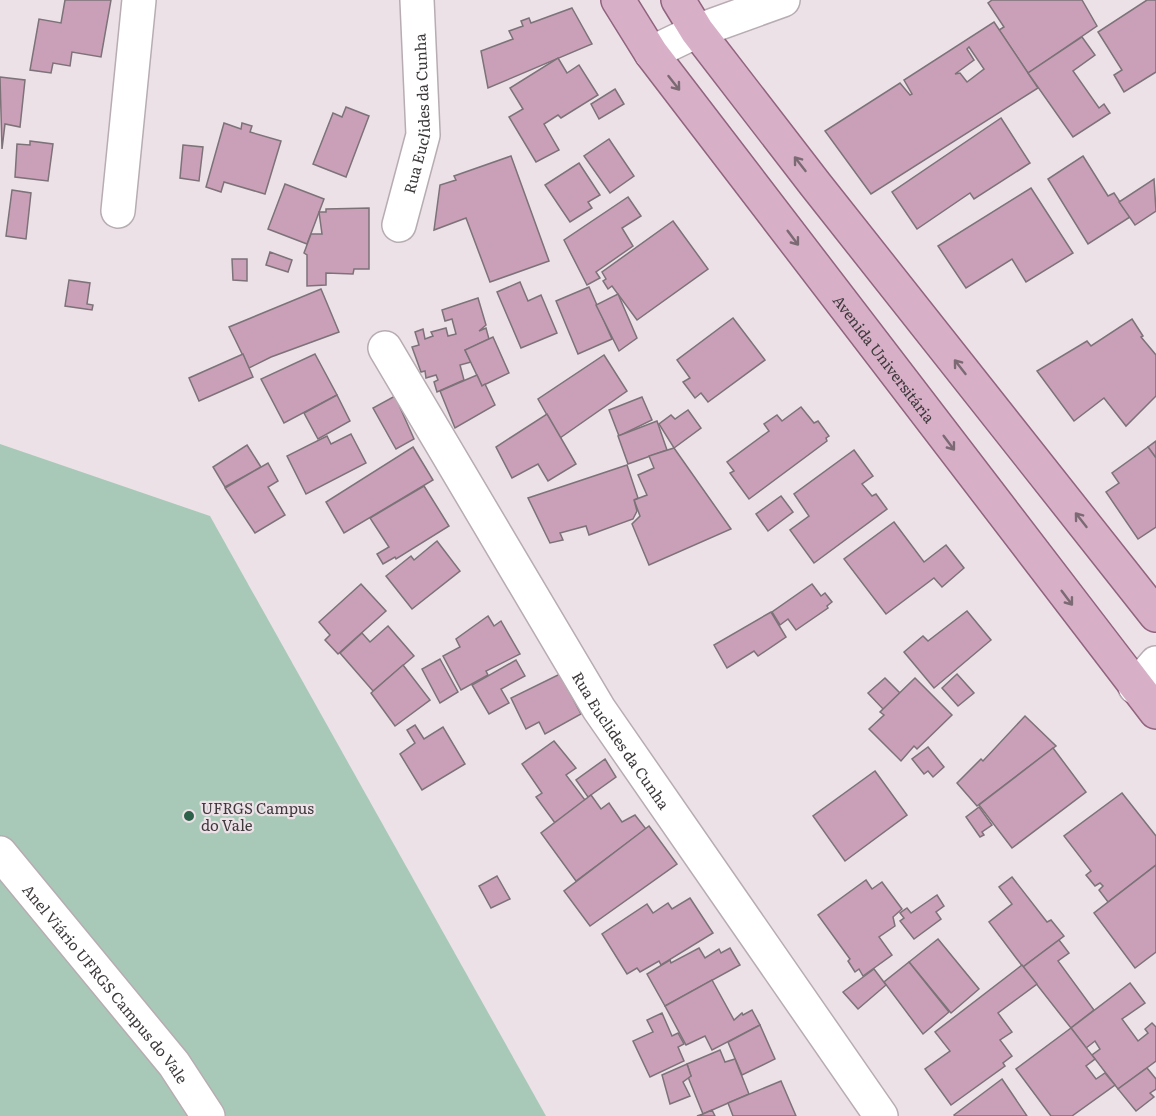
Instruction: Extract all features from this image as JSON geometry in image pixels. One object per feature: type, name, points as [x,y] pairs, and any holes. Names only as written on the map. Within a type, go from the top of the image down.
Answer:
[{"type":"main road","name":"Avenida Universitária","points":[[618,0],[651,53],[1146,675],[1156,712]]},
{"type":"main road","points":[[678,0],[697,31],[1156,615]]},
{"type":"street","points":[[118,211],[139,0]]},
{"type":"street","name":"Rua Euclides da Cunha","points":[[399,225],[423,135],[417,0]]},
{"type":"street","points":[[651,53],[697,31],[783,0]]},
{"type":"street","name":"Rua Euclides da Cunha","points":[[386,348],[599,709],[881,1116]]},
{"type":"street","name":"Anel Viário UFRGS Campus do Vale","points":[[0,853],[174,1064],[208,1116]]},
{"type":"green space","name":"UFRGS Campus do Vale","points":[[0,444],[210,516],[546,1116],[0,1116]]},
{"type":"building","points":[[65,0],[111,0],[101,57],[72,52],[70,66],[53,63],[51,73],[30,70],[39,19],[61,23]]},
{"type":"building","points":[[992,0],[1082,0],[1097,26],[1028,73],[999,30],[1004,27],[988,3]]},
{"type":"building","points":[[1147,0],[1156,0],[1156,72],[1124,92],[1114,75],[1122,70],[1098,32]]},
{"type":"building","points":[[572,8],[592,44],[488,88],[481,51],[513,39],[509,31],[523,26],[521,21],[529,18],[531,23]]},
{"type":"building","points":[[994,22],[1038,88],[871,194],[825,131],[900,83],[910,95],[912,94],[904,80]],"holes":[[[969,47],[984,69],[967,82],[960,73],[955,74],[974,60],[967,49]]]},
{"type":"building","points":[[1082,37],[1095,55],[1073,71],[1099,108],[1104,104],[1110,113],[1073,137],[1028,73]]},
{"type":"building","points":[[558,58],[567,73],[579,65],[598,95],[561,118],[558,115],[544,124],[559,150],[536,162],[509,117],[523,109],[510,88]]},
{"type":"building","points":[[0,77],[25,80],[20,127],[5,124],[2,149]]},
{"type":"building","points":[[615,89],[624,104],[599,119],[591,104]]},
{"type":"building","points":[[346,107],[369,116],[346,177],[313,164],[333,113],[342,117]]},
{"type":"building","points":[[1001,118],[1030,163],[974,199],[970,193],[917,229],[892,192]]},
{"type":"building","points":[[224,123],[241,129],[242,123],[252,126],[250,132],[281,141],[265,194],[224,182],[221,192],[206,187]]},
{"type":"building","points":[[609,139],[634,176],[610,193],[584,156]]},
{"type":"building","points":[[30,141],[53,144],[48,181],[15,177],[17,144],[30,145]]},
{"type":"building","points":[[183,145],[203,147],[199,181],[180,178]]},
{"type":"building","points":[[511,156],[549,261],[490,282],[466,218],[434,230],[440,185],[456,180],[454,176]]},
{"type":"building","points":[[1083,156],[1108,196],[1114,193],[1130,217],[1088,244],[1048,179]]},
{"type":"building","points":[[579,163],[600,195],[588,202],[592,208],[570,222],[545,185]]},
{"type":"building","points":[[1154,179],[1156,211],[1135,225],[1119,202]]},
{"type":"building","points":[[285,184],[324,199],[307,244],[268,229]]},
{"type":"building","points":[[1031,188],[1073,253],[1026,282],[1012,259],[966,288],[938,246]]},
{"type":"building","points":[[12,190],[31,193],[26,239],[6,236]]},
{"type":"building","points":[[628,197],[641,216],[622,228],[633,246],[596,272],[600,278],[587,285],[564,240]]},
{"type":"building","points":[[369,208],[369,269],[354,269],[353,274],[326,273],[326,285],[307,286],[307,255],[304,253],[311,234],[322,234],[319,212],[326,212],[326,209]]},
{"type":"building","points":[[673,221],[708,269],[637,320],[612,286],[608,289],[603,281],[606,279],[602,272]]},
{"type":"building","points":[[270,252],[292,260],[288,272],[266,265]]},
{"type":"building","points":[[232,259],[247,259],[247,281],[233,280]]},
{"type":"building","points":[[69,280],[90,283],[87,304],[93,305],[92,310],[65,306]]},
{"type":"building","points":[[520,282],[528,301],[541,295],[557,333],[521,348],[497,292]]},
{"type":"building","points":[[589,287],[612,339],[578,354],[556,301]]},
{"type":"building","points":[[321,289],[339,332],[271,357],[249,368],[229,327]]},
{"type":"building","points":[[618,294],[637,338],[619,351],[596,305]]},
{"type":"building","points":[[478,298],[486,325],[479,331],[486,328],[489,339],[465,350],[471,362],[460,365],[464,380],[437,392],[434,382],[438,380],[436,375],[426,378],[425,371],[421,372],[412,347],[419,345],[415,332],[423,329],[425,339],[433,336],[431,332],[446,328],[448,336],[456,334],[452,319],[445,321],[442,310]]},
{"type":"building","points":[[733,318],[765,360],[708,402],[701,393],[695,398],[683,382],[690,378],[677,360]]},
{"type":"building","points":[[1132,319],[1143,336],[1141,337],[1156,355],[1156,396],[1126,426],[1104,398],[1074,421],[1037,371],[1087,341],[1091,346]]},
{"type":"building","points":[[493,337],[509,373],[482,386],[465,350]]},
{"type":"building","points":[[243,354],[253,377],[199,401],[189,378]]},
{"type":"building","points":[[315,354],[337,395],[284,423],[261,379]]},
{"type":"building","points":[[604,355],[627,391],[560,438],[538,399]]},
{"type":"building","points":[[477,375],[482,386],[485,384],[495,405],[455,428],[440,391]]},
{"type":"building","points":[[337,395],[350,421],[318,439],[304,413]]},
{"type":"building","points":[[395,396],[414,439],[396,449],[373,408]]},
{"type":"building","points":[[642,397],[652,420],[619,436],[609,410]]},
{"type":"building","points":[[801,407],[814,423],[818,421],[829,436],[826,438],[827,441],[749,499],[730,473],[734,471],[727,462],[769,431],[764,424],[777,415],[782,421]]},
{"type":"building","points":[[688,410],[701,428],[674,448],[659,424],[671,415],[675,419]]},
{"type":"building","points":[[547,414],[576,464],[548,481],[538,464],[512,478],[496,447]]},
{"type":"building","points":[[657,421],[667,450],[628,464],[618,436]]},
{"type":"building","points":[[351,434],[366,463],[306,494],[287,456],[327,436],[331,444]]},
{"type":"building","points":[[1156,441],[1156,458],[1148,447]]},
{"type":"building","points":[[247,445],[261,467],[225,487],[213,467]]},
{"type":"building","points":[[413,447],[433,480],[344,533],[326,502]]},
{"type":"building","points":[[1148,447],[1156,458],[1156,527],[1138,539],[1106,492],[1119,483],[1112,473]]},
{"type":"building","points":[[674,448],[731,529],[649,565],[632,524],[640,516],[634,500],[647,495],[638,475],[654,468],[649,456]]},
{"type":"building","points":[[854,450],[873,476],[862,484],[872,496],[876,494],[887,509],[814,563],[790,530],[809,516],[794,494]]},
{"type":"building","points":[[268,463],[278,481],[268,487],[285,515],[255,533],[225,488]]},
{"type":"building","points":[[627,465],[638,498],[634,500],[637,511],[633,519],[589,535],[586,526],[560,533],[563,540],[550,543],[528,498]]},
{"type":"building","points":[[424,486],[449,526],[396,559],[395,557],[383,564],[377,554],[389,547],[370,518]]},
{"type":"building","points":[[781,496],[793,512],[768,531],[756,514]]},
{"type":"building","points":[[894,522],[924,562],[946,545],[964,568],[942,587],[934,578],[886,614],[844,559]]},
{"type":"building","points":[[437,541],[460,571],[412,609],[386,576],[411,556],[414,560]]},
{"type":"building","points":[[361,584],[386,611],[338,654],[325,640],[330,635],[319,622]]},
{"type":"building","points":[[812,584],[821,596],[825,593],[832,602],[827,606],[828,608],[796,630],[788,619],[780,625],[772,612]]},
{"type":"building","points":[[967,611],[991,640],[934,688],[904,652],[923,636],[928,641]]},
{"type":"building","points":[[771,612],[786,637],[758,656],[754,651],[727,668],[714,645]]},
{"type":"building","points":[[488,616],[494,626],[501,621],[520,654],[486,671],[488,675],[461,690],[443,656],[460,647],[456,639]]},
{"type":"building","points":[[388,626],[414,656],[373,691],[340,653],[362,633],[370,642]]},
{"type":"building","points":[[440,659],[458,692],[440,703],[422,669]]},
{"type":"building","points":[[516,660],[525,676],[501,689],[509,703],[489,714],[472,685]]},
{"type":"building","points":[[403,665],[430,700],[395,726],[371,693]]},
{"type":"building","points":[[560,674],[581,714],[545,734],[539,722],[526,729],[511,698]]},
{"type":"building","points":[[957,674],[974,693],[958,706],[942,688]]},
{"type":"building","points":[[885,678],[900,693],[884,710],[868,693]]},
{"type":"building","points":[[915,678],[952,715],[917,749],[914,746],[901,761],[869,729],[884,715],[880,712]]},
{"type":"building","points":[[1025,716],[1056,746],[977,806],[957,783],[981,759],[983,761]]},
{"type":"building","points":[[415,725],[424,739],[443,727],[465,764],[422,790],[400,754],[415,743],[407,730]]},
{"type":"building","points":[[554,741],[576,768],[566,775],[585,800],[555,823],[536,797],[542,793],[522,764]]},
{"type":"building","points":[[928,747],[944,767],[933,777],[928,771],[924,774],[912,759]]},
{"type":"building","points":[[1053,748],[1086,792],[1012,848],[979,805]]},
{"type":"building","points":[[605,759],[616,777],[588,797],[576,780]]},
{"type":"building","points":[[875,771],[907,815],[845,861],[813,816]]},
{"type":"building","points":[[1122,793],[1156,836],[1156,865],[1108,902],[1099,890],[1103,886],[1100,883],[1095,886],[1086,875],[1091,871],[1064,836]]},
{"type":"building","points":[[591,795],[601,809],[609,803],[622,822],[635,815],[646,829],[576,881],[541,833]]},
{"type":"building","points":[[979,807],[992,825],[982,832],[984,835],[980,837],[966,817]]},
{"type":"building","points":[[649,826],[677,864],[590,926],[564,891]]},
{"type":"building","points":[[1156,865],[1156,952],[1135,968],[1094,913]]},
{"type":"building","points":[[497,876],[510,899],[491,908],[479,886]]},
{"type":"building","points":[[1012,877],[1047,922],[1051,920],[1064,936],[1023,967],[989,922],[1012,904],[999,887]]},
{"type":"building","points":[[866,880],[872,889],[882,882],[902,909],[893,917],[895,926],[879,937],[892,955],[863,976],[859,969],[855,972],[848,961],[850,959],[818,915]]},
{"type":"building","points":[[937,895],[944,906],[936,912],[941,919],[914,939],[900,921],[904,918],[900,913],[907,908],[911,913]]},
{"type":"building","points":[[690,898],[713,933],[661,965],[659,961],[640,972],[637,968],[627,974],[602,934],[647,904],[653,913],[668,903],[672,909]]},
{"type":"building","points":[[938,939],[979,989],[951,1013],[909,962]]},
{"type":"building","points":[[1059,940],[1069,953],[1058,961],[1094,1010],[1071,1028],[1023,967]]},
{"type":"building","points":[[699,948],[705,958],[719,949],[721,953],[730,948],[740,965],[665,1006],[647,974],[670,960],[671,963]]},
{"type":"building","points":[[909,962],[949,1012],[923,1034],[884,982]]},
{"type":"building","points":[[1022,965],[1037,984],[998,1013],[1012,1032],[1000,1040],[1012,1056],[1003,1063],[1005,1066],[951,1105],[925,1069],[950,1051],[935,1032]]},
{"type":"building","points":[[874,969],[886,985],[858,1009],[843,992]]},
{"type":"building","points":[[712,980],[734,1020],[742,1013],[743,1015],[752,1010],[760,1025],[712,1050],[705,1036],[686,1045],[665,1006]]},
{"type":"building","points":[[1130,983],[1145,1003],[1122,1019],[1138,1041],[1148,1033],[1145,1029],[1152,1023],[1156,1027],[1156,1061],[1118,1089],[1092,1055],[1100,1049],[1095,1041],[1086,1048],[1071,1028]]},
{"type":"building","points":[[662,1013],[672,1036],[678,1033],[684,1044],[678,1047],[684,1061],[650,1077],[633,1041],[653,1032],[647,1020]]},
{"type":"building","points":[[760,1025],[775,1059],[742,1075],[728,1042]]},
{"type":"building","points":[[1071,1028],[1095,1059],[1086,1066],[1096,1079],[1105,1073],[1115,1085],[1072,1116],[1051,1116],[1016,1069]]},
{"type":"building","points":[[720,1050],[725,1062],[735,1059],[749,1094],[703,1114],[688,1077],[691,1076],[687,1064]]},
{"type":"building","points":[[687,1064],[691,1076],[683,1082],[690,1096],[670,1104],[662,1075]]},
{"type":"building","points":[[1147,1068],[1156,1079],[1156,1089],[1150,1093],[1154,1097],[1136,1111],[1118,1089]]},
{"type":"building","points":[[1002,1079],[1027,1116],[954,1115]]},
{"type":"building","points":[[781,1081],[796,1116],[733,1116],[728,1103]]},
{"type":"building","points":[[712,1110],[715,1116],[697,1116],[703,1114]]},
{"type":"place","name":"UFRGS Campus do Vale","points":[[189,816]]}]
